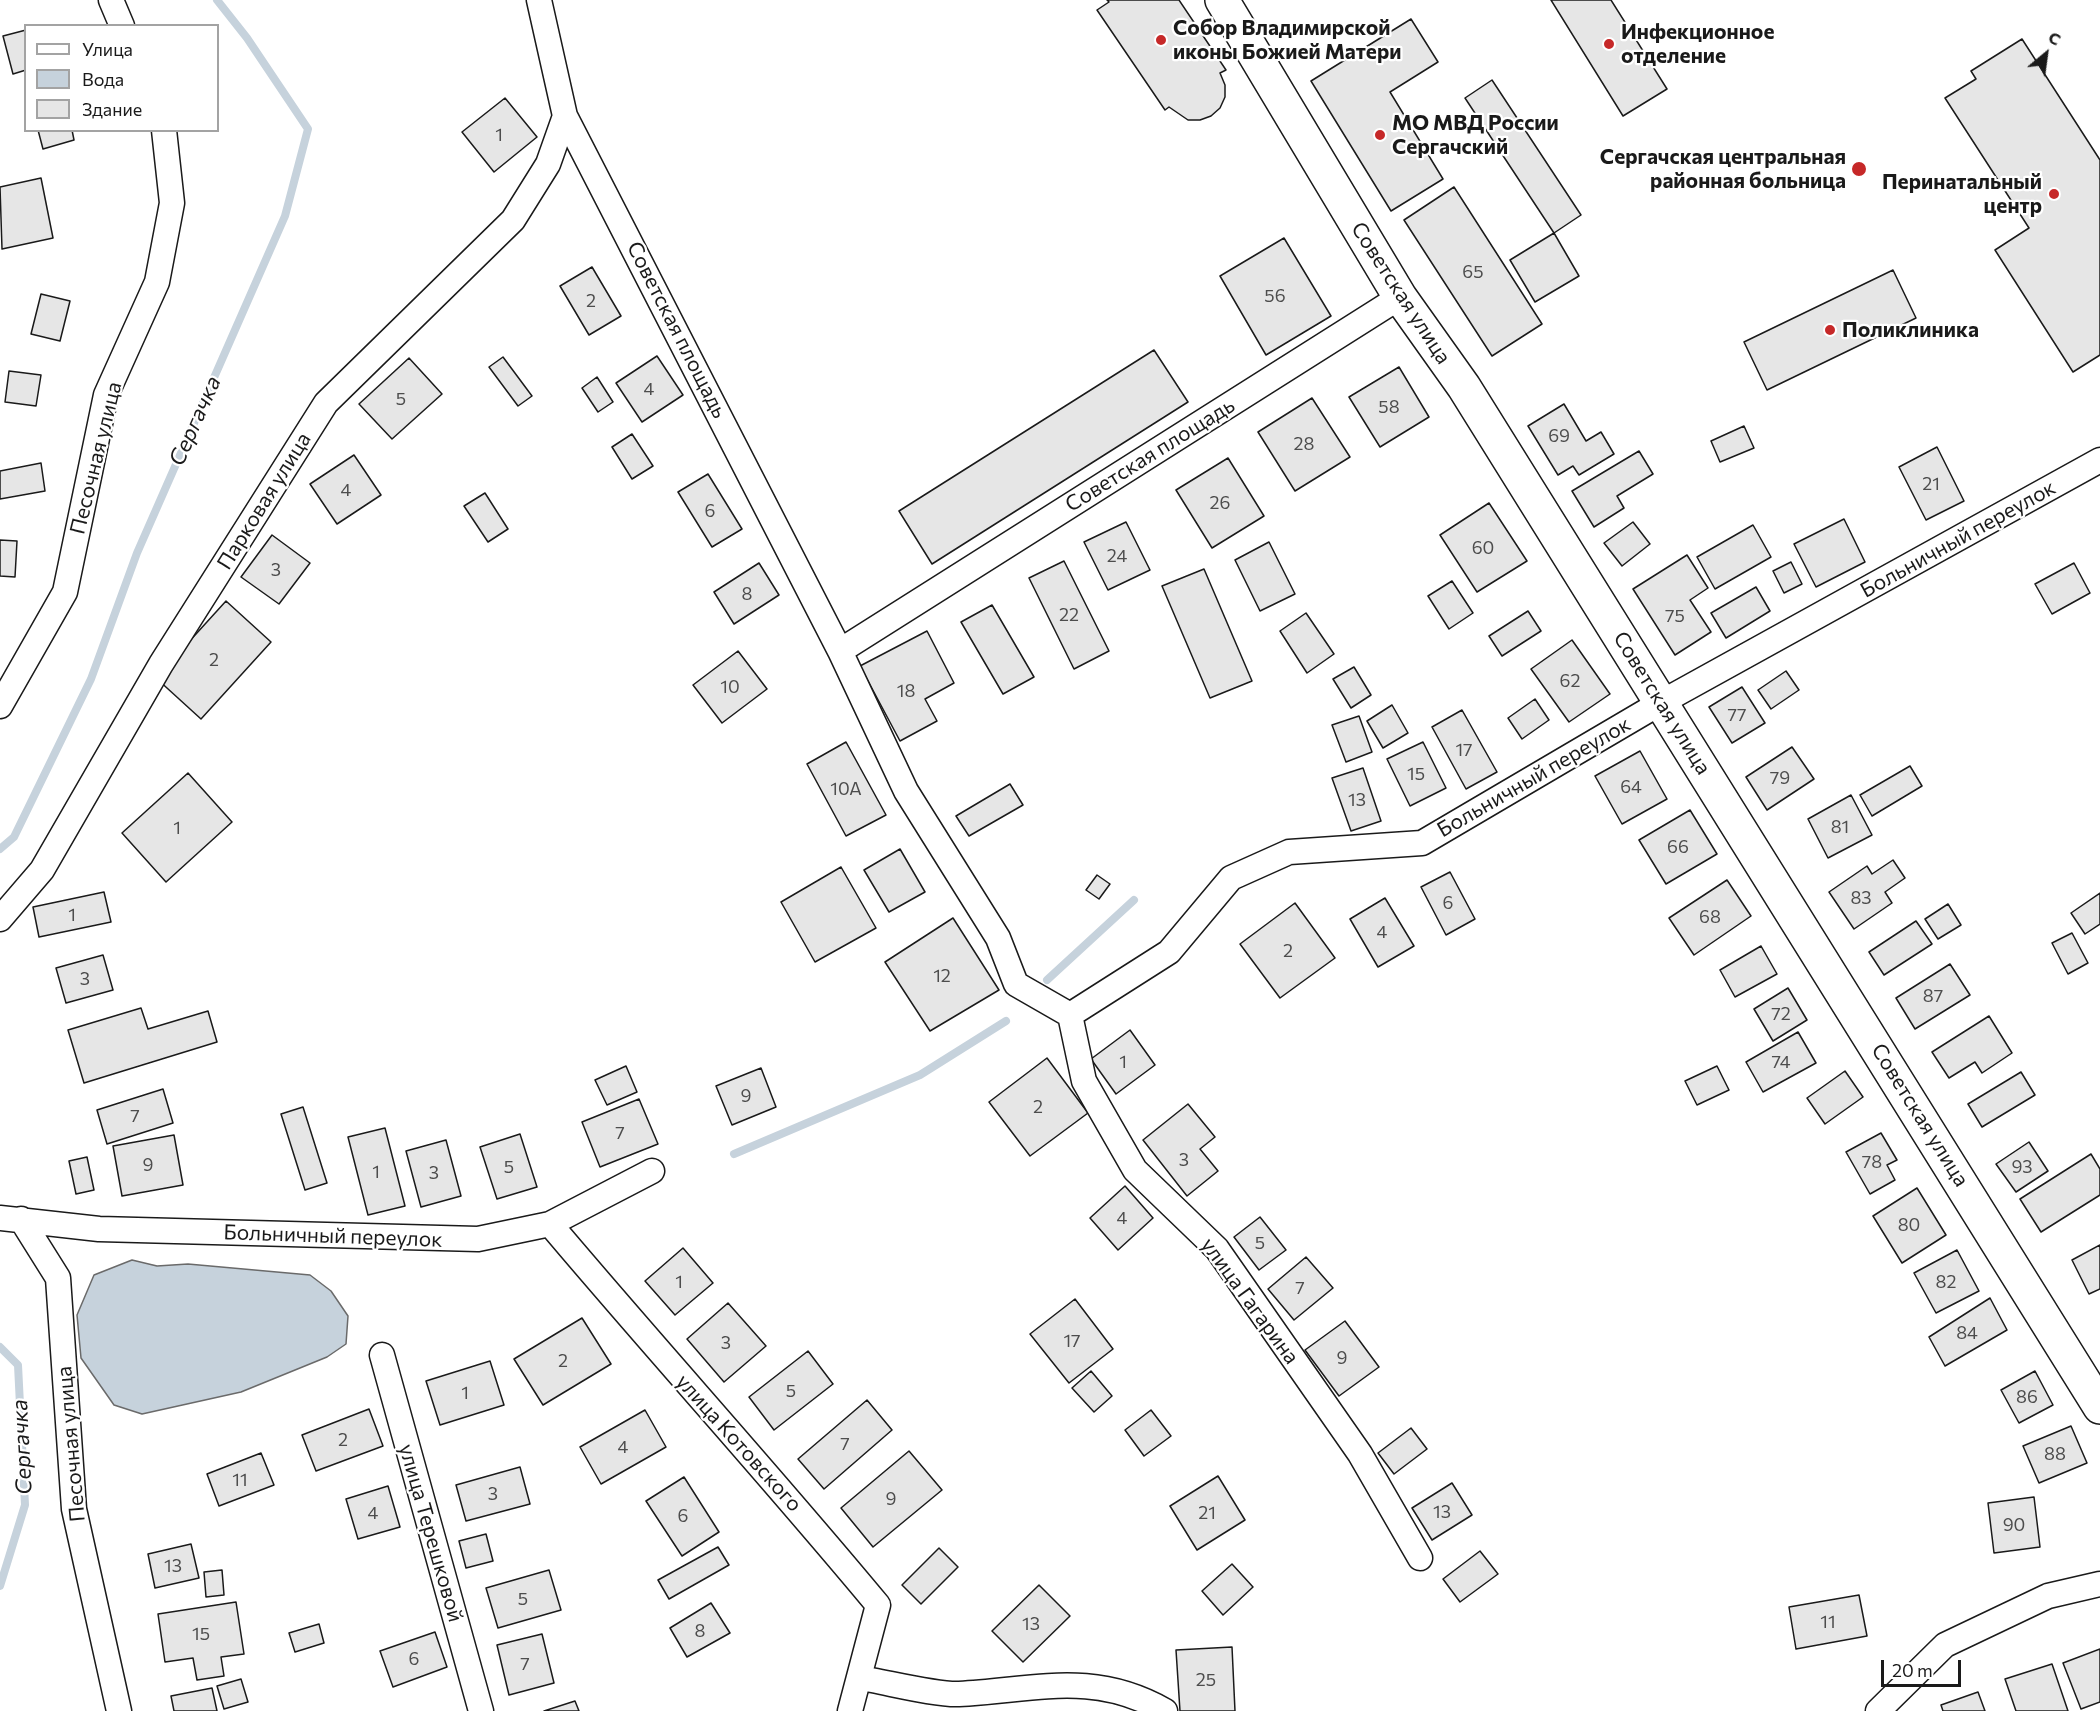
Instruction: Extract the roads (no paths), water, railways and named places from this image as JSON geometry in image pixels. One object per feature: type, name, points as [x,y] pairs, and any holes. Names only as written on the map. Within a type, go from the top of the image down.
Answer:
[{"type":"main road","name":"Советская улица","points":[[1222,0],[1400,297],[1464,387],[2100,1407]]},
{"type":"street","points":[[111,0],[121,24]]},
{"type":"street","name":"Советская площадь","points":[[539,0],[565,116],[840,651],[906,791],[998,938],[1016,984],[1070,1015]]},
{"type":"street","name":"Парковая улица","points":[[0,918],[42,870],[161,664],[326,404],[513,220],[548,164],[565,116]]},
{"type":"street","name":"Песочная улица","points":[[0,706],[65,592],[106,395],[157,282],[172,202],[164,132]]},
{"type":"street","name":"Советская площадь","points":[[840,651],[1400,297]]},
{"type":"street","name":"Больничный переулок","points":[[1070,1015],[1169,952],[1231,878],[1289,852],[1422,843],[1662,702],[2100,460]]},
{"type":"street","name":"улица Гагарина","points":[[1070,1015],[1084,1081],[1135,1170],[1217,1249],[1360,1454],[1420,1558]]},
{"type":"street","name":"Больничный переулок","points":[[10,1219],[99,1229],[477,1239],[550,1224],[652,1171]]},
{"type":"street","name":"Песочная улица","points":[[10,1219],[58,1278],[74,1509],[120,1711]]},
{"type":"street","name":"улица Котовского","points":[[550,1224],[666,1361],[783,1490],[878,1605],[850,1711]]},
{"type":"street","name":"улица Терешковой","points":[[382,1355],[481,1711]]},
{"type":"street","points":[[1878,1711],[1946,1646],[2048,1596],[2100,1584]]},
{"type":"street","points":[[860,1678],[957,1694],[1033,1686],[1093,1685],[1140,1704],[1165,1711]]},
{"type":"water","points":[[132,1260],[157,1266],[188,1264],[310,1275],[331,1291],[348,1316],[346,1344],[327,1357],[241,1392],[142,1414],[114,1405],[81,1358],[77,1315],[94,1275]]},
{"type":"waterway","name":"Сергачка","points":[[0,849],[14,837],[91,679],[137,553],[285,216],[308,129],[247,38],[217,0]]},
{"type":"waterway","points":[[1047,980],[1134,900]]},
{"type":"waterway","points":[[734,1154],[920,1075],[1006,1021]]},
{"type":"waterway","name":"Сергачка","points":[[0,1347],[18,1365],[25,1505],[0,1586]]},
{"type":"place","name":"Собор Владимирской иконы Божией Матери","points":[[1161,40]]},
{"type":"place","name":"Инфекционное отделение","points":[[1609,44]]},
{"type":"place","name":"МО МВД России Сергачский","points":[[1380,135]]},
{"type":"place","name":"Сергачская центральная районная больница","points":[[1859,169]]},
{"type":"place","name":"Перинатальный центр","points":[[2054,194]]},
{"type":"place","name":"Поликлиника","points":[[1830,330]]}]
